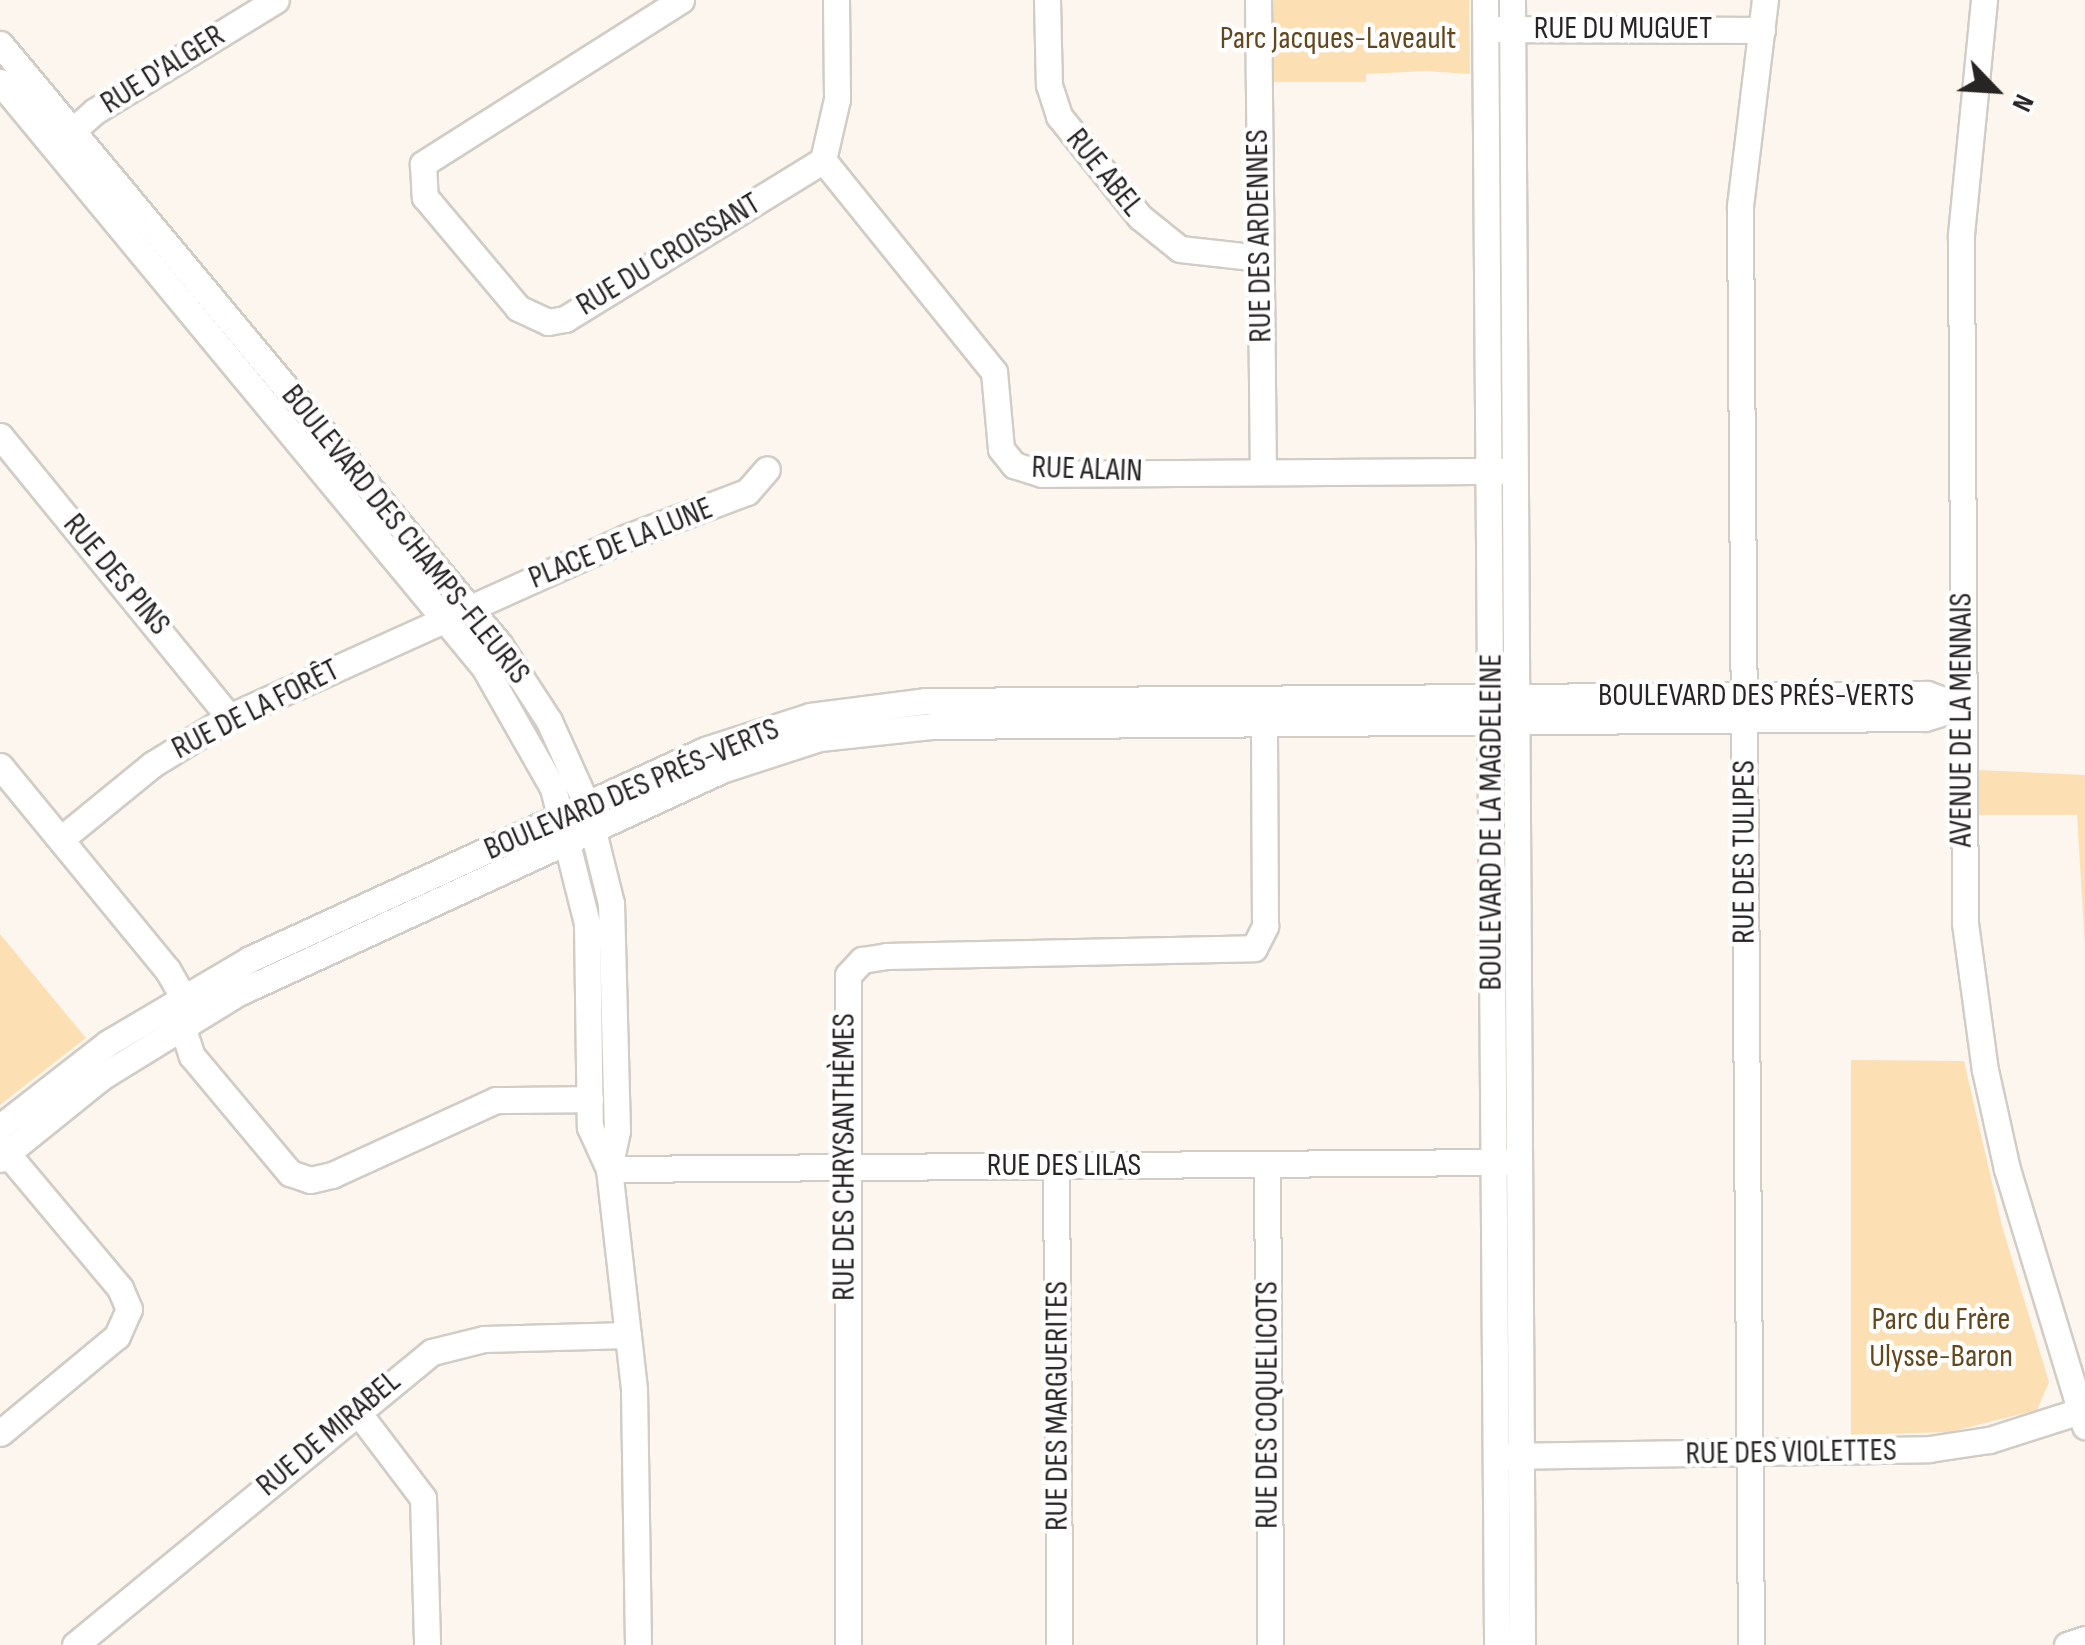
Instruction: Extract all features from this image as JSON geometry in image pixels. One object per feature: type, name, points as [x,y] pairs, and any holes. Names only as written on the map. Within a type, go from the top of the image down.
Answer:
[{"type":"street","name":"RUE D'ALGER","points":[[64,139],[276,0]]},
{"type":"street","name":"RUE DU CROISSANT","points":[[682,0],[422,164],[425,197],[518,308],[548,322],[565,318],[823,160]]},
{"type":"street","points":[[823,160],[837,99],[836,0]]},
{"type":"street","name":"RUE ABEL","points":[[1047,0],[1052,100],[1140,218],[1158,236],[1192,253],[1260,258]]},
{"type":"street","name":"RUE DES ARDENNES","points":[[1258,0],[1263,472]]},
{"type":"street","name":"BOULEVARD DE LA MAGDELEINE","points":[[1485,0],[1489,471],[1503,710],[1508,1456],[1497,1645]]},
{"type":"street","name":"BOULEVARD DE LA MAGDELEINE","points":[[1503,710],[1515,472],[1512,0]]},
{"type":"street","name":"RUE DES TULIPES","points":[[1751,1645],[1740,206],[1765,0]]},
{"type":"street","name":"AVENUE DE LA MENNAIS","points":[[1984,0],[1960,236],[1963,892],[1985,1070],[2032,1266],[2082,1419]]},
{"type":"street","name":"RUE DU MUGUET","points":[[1485,29],[1762,30]]},
{"type":"street","name":"BOULEVARD DES CHAMPS-FLEURIS","points":[[0,44],[64,139],[456,613],[538,703],[590,815],[615,950],[617,1131],[609,1169]]},
{"type":"street","name":"BOULEVARD DES CHAMPS-FLEURIS","points":[[0,82],[64,139]]},
{"type":"street","name":"RUE ALAIN","points":[[823,160],[994,372],[1000,449],[1014,465],[1042,474],[1515,472]]},
{"type":"street","name":"RUE DES PINS","points":[[0,436],[228,717]]},
{"type":"street","name":"PLACE DE LA LUNE","points":[[456,613],[747,492],[767,469]]},
{"type":"street","name":"BOULEVARD DES CHAMPS-FLEURIS","points":[[456,613],[520,720],[566,827],[588,934],[590,1126],[609,1169],[637,1439],[638,1645]]},
{"type":"street","name":"RUE DE LA FORÊT","points":[[62,838],[153,764],[228,717],[456,613]]},
{"type":"street","name":"BOULEVARD DES PRÉS-VERTS","points":[[2,1153],[103,1076],[184,1024],[273,976],[748,734],[841,710],[925,702],[1264,712],[1744,708],[1927,694],[1962,707]]},
{"type":"street","name":"RUE DES CHRYSANTHÈMES","points":[[848,1645],[843,992],[848,975],[862,960],[1254,948],[1265,926],[1264,712]]},
{"type":"street","points":[[0,766],[62,838],[184,996],[184,1024],[192,1056],[282,1165],[310,1180],[496,1100],[590,1099]]},
{"type":"street","name":"BOULEVARD DES PRÉS-VERTS","points":[[0,1128],[90,1056],[184,996],[566,827]]},
{"type":"street","points":[[0,1433],[117,1336],[129,1310],[120,1288],[2,1153]]},
{"type":"street","name":"RUE DES LILAS","points":[[609,1169],[1506,1162]]},
{"type":"street","name":"RUE DES COQUELICOTS","points":[[1267,1164],[1270,1645]]},
{"type":"street","name":"RUE DES MARGUERITES","points":[[1056,1166],[1059,1645]]},
{"type":"street","name":"RUE DE MIRABEL","points":[[75,1645],[421,1360],[456,1343],[628,1335]]},
{"type":"street","points":[[357,1411],[424,1498],[427,1645]]},
{"type":"street","name":"RUE DES VIOLETTES","points":[[1508,1456],[1951,1447],[2082,1419]]},
{"type":"street","name":"BOULEVARD DE LA MAGDELEINE","points":[[1508,1456],[1522,1645]]},
{"type":"street","points":[[2067,1645],[2085,1639]]},
{"type":"green space","name":"Parc Jacques-Laveault","points":[[1271,0],[1469,0],[1470,74],[1425,71],[1366,74],[1366,82],[1271,82]]},
{"type":"green space","points":[[1978,770],[2085,775],[2085,946],[2077,815],[1978,815]]},
{"type":"green space","points":[[0,934],[86,1038],[0,1105]]},
{"type":"green space","name":"Parc du Frère Ulysse-Baron","points":[[1851,1060],[1964,1061],[2002,1226],[2049,1382],[2037,1410],[1950,1432],[1851,1435]]}]
